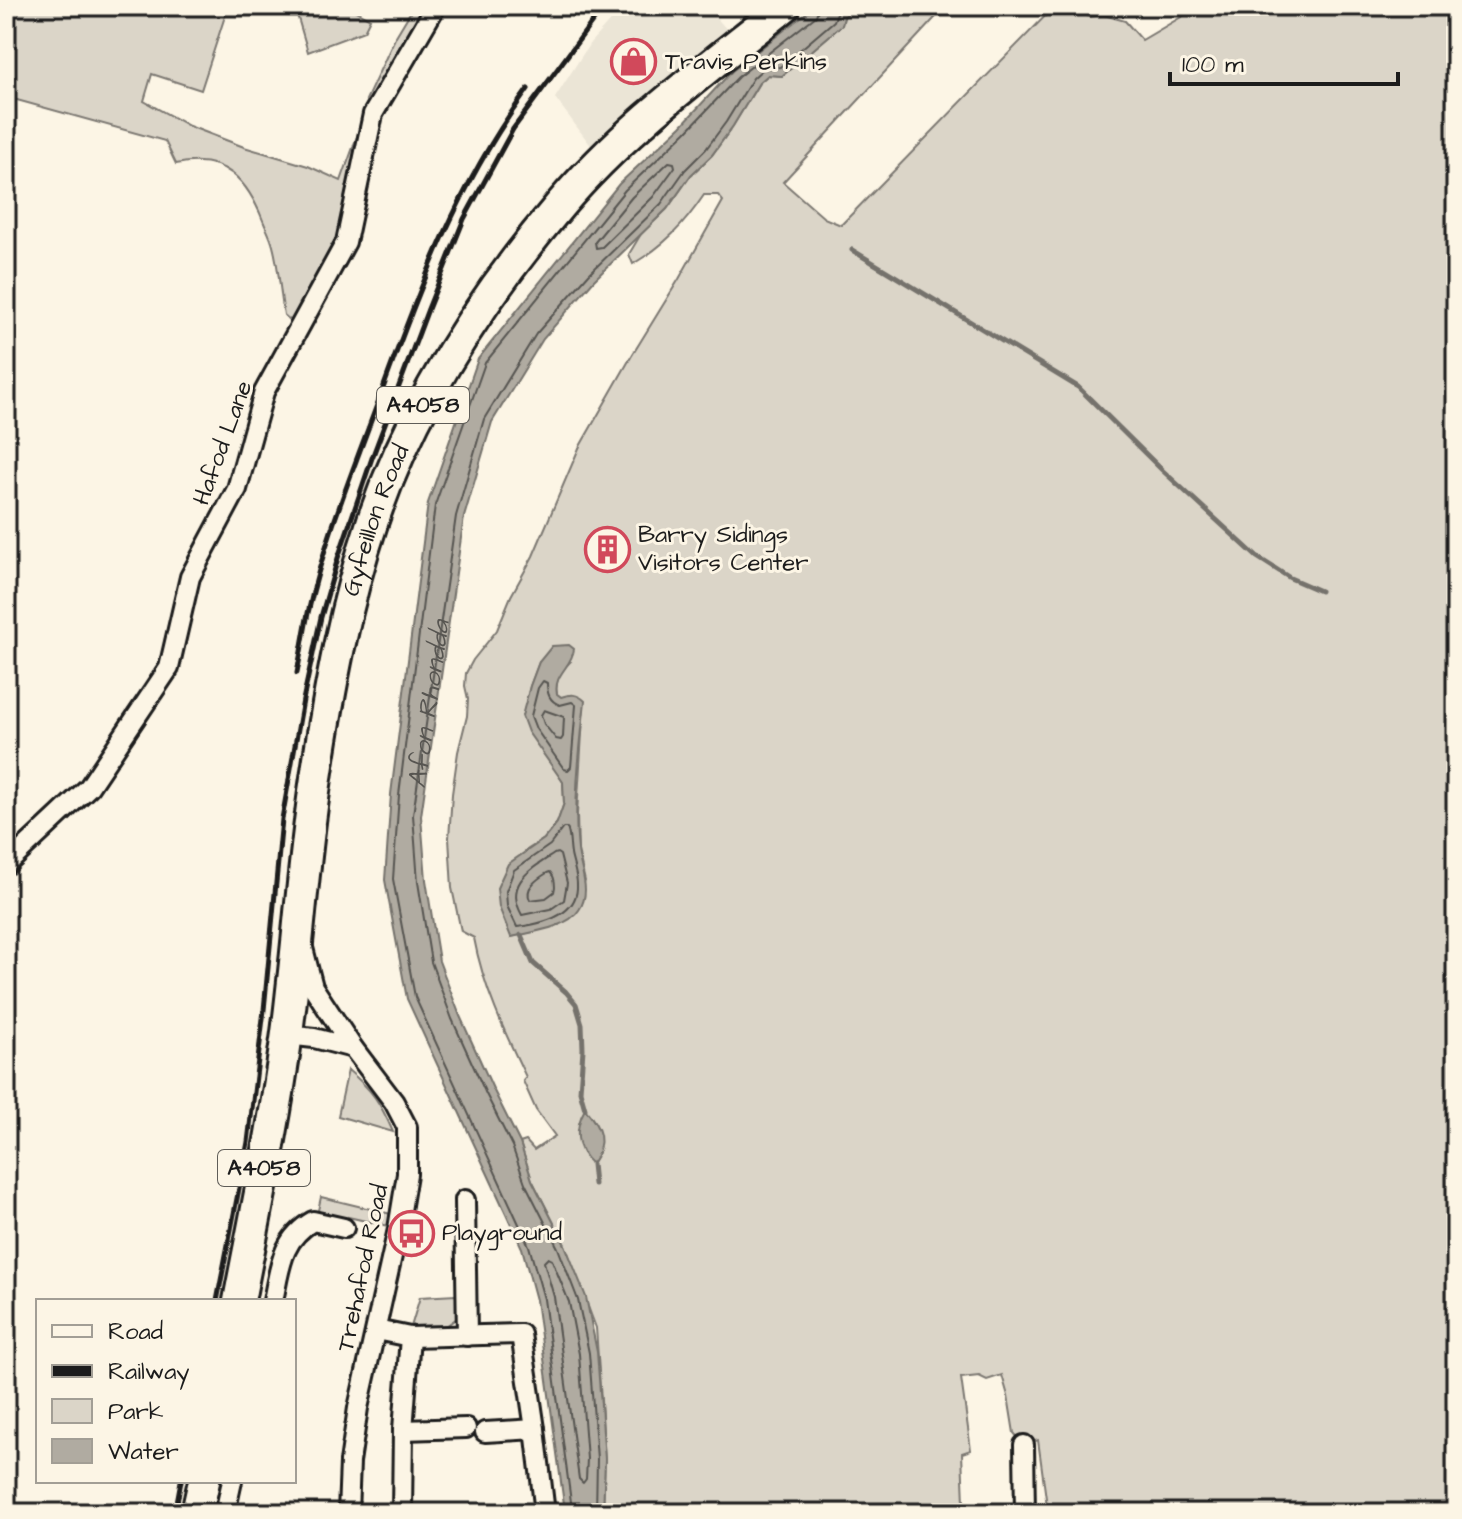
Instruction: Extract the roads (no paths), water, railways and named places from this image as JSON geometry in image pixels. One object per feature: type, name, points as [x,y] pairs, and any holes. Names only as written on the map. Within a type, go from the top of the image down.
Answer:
[{"type":"main road","name":"Gyfeillon Road","points":[[287,1035],[315,781],[339,644],[374,518],[423,406],[447,360],[497,285],[585,176],[630,132],[785,6]]},
{"type":"main road","name":"A4058","points":[[239,1299],[287,1035]]},
{"type":"main road","points":[[197,1513],[204,1483]]},
{"type":"street","name":"Hafod Lane","points":[[6,865],[89,787],[169,668],[190,577],[237,489],[264,392],[346,242],[373,114],[436,6]]},
{"type":"street","name":"Trehafod Road","points":[[298,930],[313,987],[353,1048],[394,1102],[407,1127],[407,1174],[398,1229],[358,1408],[348,1513]]},
{"type":"street","points":[[287,1035],[353,1048]]},
{"type":"street","points":[[465,1200],[467,1336]]},
{"type":"street","points":[[273,1299],[283,1253],[292,1237],[313,1221],[344,1228]]},
{"type":"street","points":[[376,1330],[410,1337],[521,1334],[545,1513]]},
{"type":"street","points":[[402,1513],[403,1430],[410,1337]]},
{"type":"street","points":[[403,1430],[535,1429]]},
{"type":"street","points":[[1024,1445],[1025,1513]]},
{"type":"street","points":[[225,1513],[232,1483]]},
{"type":"water","name":"Afon Rhondda","points":[[815,6],[855,6],[844,17],[842,25],[782,76],[768,75],[759,83],[712,155],[691,175],[667,209],[594,280],[543,339],[492,422],[464,517],[421,816],[426,880],[439,961],[460,1016],[520,1143],[532,1180],[565,1245],[586,1297],[597,1352],[605,1459],[603,1513],[561,1513],[564,1504],[536,1300],[522,1248],[407,999],[385,880],[391,794],[428,503],[478,359],[619,184],[681,126],[732,71]]},
{"type":"water","points":[[569,645],[574,649],[573,655],[556,687],[561,697],[574,695],[585,701],[576,814],[585,895],[579,910],[567,921],[511,937],[499,907],[497,888],[508,864],[544,839],[557,823],[564,803],[563,782],[528,732],[522,716],[539,662],[552,646]]},
{"type":"water","points":[[585,1109],[598,1129],[601,1142],[592,1164],[582,1152],[578,1138]]},
{"type":"waterway","points":[[852,250],[1078,387],[1257,557],[1290,578],[1320,591]]},
{"type":"waterway","points":[[521,935],[533,963],[576,1004],[582,1024],[580,1091],[585,1109]]},
{"type":"waterway","points":[[592,1164],[594,1184]]},
{"type":"railway","points":[[217,1299],[248,1142],[282,819],[303,700],[338,558],[372,458],[464,219],[513,129],[604,6]]},
{"type":"railway","points":[[297,673],[322,558],[410,315],[462,198],[482,160],[528,89]]},
{"type":"railway","points":[[175,1513],[181,1483]]},
{"type":"place","name":"Travis Perkins","points":[[634,62]]},
{"type":"place","name":"Barry Sidings Visitors Center","points":[[607,549]]},
{"type":"place","name":"Playground","points":[[411,1233]]}]
